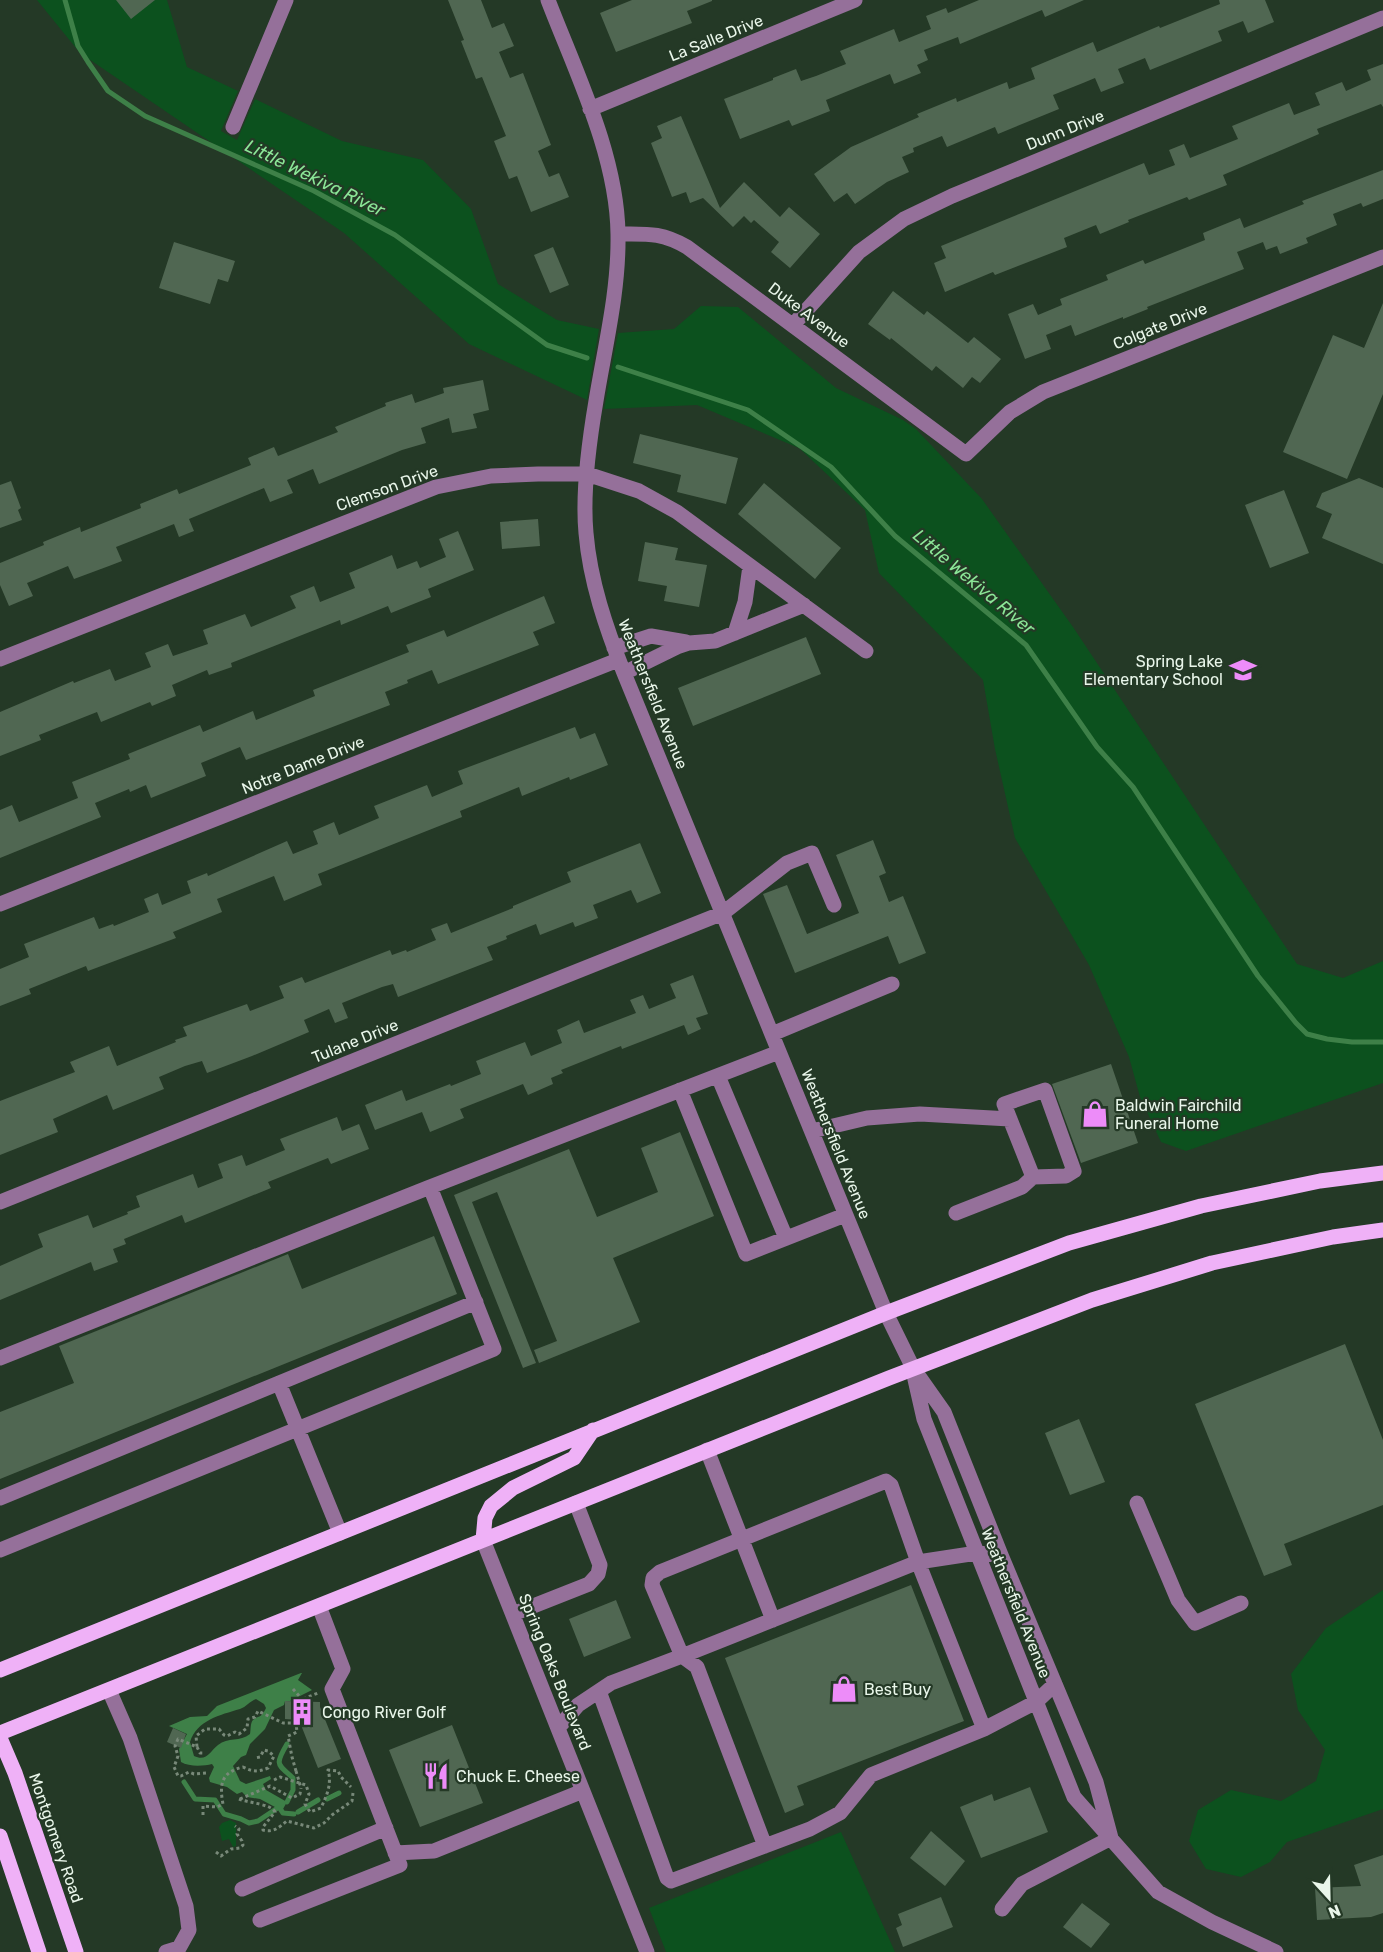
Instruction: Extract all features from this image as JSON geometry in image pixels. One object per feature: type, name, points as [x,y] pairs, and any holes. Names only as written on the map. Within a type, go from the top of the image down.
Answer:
[{"type":"main road","points":[[0,1670],[886,1313],[1080,1240],[1201,1206],[1320,1182],[1383,1173]]},
{"type":"main road","points":[[0,1736],[108,1690],[913,1368],[1092,1300],[1212,1263],[1333,1237],[1383,1230]]},
{"type":"main road","points":[[483,1540],[485,1518],[491,1506],[513,1488],[574,1458],[593,1431]]},
{"type":"main road","name":"Montgomery Road","points":[[0,1736],[15,1773],[76,1952]]},
{"type":"main road","points":[[0,1836],[39,1952]]},
{"type":"street","points":[[233,127],[286,0]]},
{"type":"street","name":"Weathersfield Avenue","points":[[548,0],[590,109],[608,165],[618,234],[616,288],[596,403],[587,474],[586,531],[592,574],[601,611],[886,1313],[913,1368],[944,1412],[1096,1782],[1111,1838]]},
{"type":"street","name":"La Salle Drive","points":[[590,109],[855,0]]},
{"type":"street","name":"Dunn Drive","points":[[793,325],[860,252],[904,219],[963,191],[1383,18]]},
{"type":"street","name":"Duke Avenue","points":[[618,234],[651,234],[670,237],[687,247],[966,454]]},
{"type":"street","name":"Colgate Drive","points":[[966,454],[1010,412],[1043,392],[1383,257]]},
{"type":"street","name":"Clemson Drive","points":[[0,659],[436,487],[491,476],[538,474],[587,474],[639,491],[677,512],[866,651]]},
{"type":"street","points":[[735,633],[745,602],[750,566]]},
{"type":"street","name":"Notre Dame Drive","points":[[619,660],[651,636],[689,643],[715,641],[804,605]]},
{"type":"street","name":"Notre Dame Drive","points":[[0,904],[619,660],[660,654],[689,643]]},
{"type":"street","name":"Tulane Drive","points":[[0,1202],[723,914],[787,863],[812,853],[834,905]]},
{"type":"street","points":[[772,1034],[892,984]]},
{"type":"street","points":[[0,1358],[430,1187],[779,1052]]},
{"type":"street","points":[[718,1076],[786,1238]]},
{"type":"street","points":[[680,1090],[746,1254],[845,1215]]},
{"type":"street","points":[[956,1213],[1022,1187],[1033,1176],[1066,1176],[1074,1171],[1044,1090],[1004,1104],[1033,1176]]},
{"type":"street","points":[[812,1131],[867,1118],[920,1114],[1010,1119]]},
{"type":"street","points":[[0,1550],[494,1349],[430,1187]]},
{"type":"street","points":[[0,1498],[476,1302]]},
{"type":"street","name":"Weathersfield Avenue","points":[[913,1368],[924,1419],[1074,1797],[1158,1892],[1212,1922],[1276,1952]]},
{"type":"street","points":[[279,1383],[340,1533]]},
{"type":"street","points":[[708,1450],[773,1620]]},
{"type":"street","points":[[765,1846],[696,1667],[682,1656],[652,1585],[653,1578],[686,1561],[886,1481],[891,1485],[918,1562],[984,1729]]},
{"type":"street","points":[[513,1614],[589,1584],[598,1574],[600,1565],[576,1503]]},
{"type":"street","points":[[1137,1503],[1178,1600],[1195,1623],[1240,1603]]},
{"type":"street","name":"Spring Oaks Boulevard","points":[[483,1540],[647,1952]]},
{"type":"street","points":[[558,1728],[578,1706],[610,1683],[918,1562],[976,1553],[1001,1555]]},
{"type":"street","points":[[260,1920],[400,1865],[332,1689],[342,1669],[319,1606]]},
{"type":"street","points":[[598,1691],[667,1878],[675,1881],[810,1829],[840,1813],[871,1775],[984,1729],[1036,1702],[1055,1684]]},
{"type":"street","points":[[108,1690],[130,1738],[186,1906],[189,1930],[179,1948],[166,1952]]},
{"type":"street","points":[[395,1853],[434,1851],[583,1791]]},
{"type":"street","points":[[242,1888],[386,1828]]},
{"type":"street","points":[[1002,1909],[1022,1884],[1111,1838]]},
{"type":"path","points":[[293,1689],[302,1699]]},
{"type":"path","points":[[274,1780],[280,1777],[306,1785],[309,1794],[306,1805],[310,1812],[321,1808],[330,1777],[328,1770],[338,1771],[340,1777],[351,1786],[354,1794],[352,1801],[314,1828],[286,1821],[275,1830],[263,1830],[262,1827],[275,1810],[271,1805],[257,1805],[239,1799],[267,1786],[292,1798],[300,1794],[301,1788],[296,1771],[292,1757],[288,1736],[297,1732],[298,1701],[321,1691]]},
{"type":"path","points":[[204,1753],[200,1753],[197,1747],[196,1736],[205,1729],[219,1729],[227,1736],[235,1732],[239,1734],[247,1728],[248,1719],[255,1717],[258,1711],[283,1723],[313,1727]]},
{"type":"path","points":[[197,1747],[178,1739],[175,1746],[178,1756],[174,1767],[178,1776],[189,1772],[206,1773]]},
{"type":"path","points":[[203,1815],[203,1806],[223,1804],[223,1779],[229,1772],[243,1767],[252,1772],[261,1771],[268,1768],[274,1756],[264,1750],[260,1757],[255,1758]]},
{"type":"path","points":[[216,1852],[221,1856],[243,1845],[243,1841],[237,1834],[239,1829],[236,1826]]},
{"type":"shaded area","points":[[37,0],[167,0],[187,67],[238,91],[221,131],[237,140],[255,99],[342,141],[423,160],[471,209],[498,284],[557,320],[599,329],[587,400],[469,344],[344,233],[80,53]]},
{"type":"shaded area","points":[[701,306],[738,307],[836,388],[903,420],[916,429],[982,499],[1073,627],[1297,964],[1343,978],[1383,961],[1383,1083],[1186,1151],[1161,1142],[1140,1097],[1129,1057],[1089,965],[1015,838],[995,749],[983,680],[879,573],[865,510],[799,448],[697,405],[604,409],[618,333],[674,329]]},
{"type":"shaded area","points":[[1383,1590],[1383,1809],[1287,1842],[1270,1862],[1241,1877],[1206,1869],[1189,1841],[1198,1810],[1231,1790],[1281,1801],[1316,1781],[1325,1750],[1298,1710],[1291,1674],[1326,1628]]},
{"type":"shaded area","points":[[302,1673],[298,1680],[312,1690],[290,1701],[285,1701],[284,1705],[274,1710],[265,1729],[250,1744],[246,1755],[233,1766],[240,1781],[246,1784],[270,1776],[271,1779],[263,1784],[266,1790],[287,1802],[283,1809],[260,1799],[247,1797],[242,1792],[237,1794],[227,1787],[210,1782],[209,1778],[214,1767],[212,1764],[201,1766],[181,1762],[179,1749],[187,1734],[169,1726],[190,1717],[207,1716],[217,1706]],"holes":[[[256,1699],[266,1708],[263,1714],[252,1721],[250,1734],[218,1745],[205,1757],[194,1756],[190,1742],[198,1728],[204,1723],[242,1708]]]},
{"type":"shaded area","points":[[230,1820],[236,1823],[236,1846],[233,1847],[229,1839],[222,1841],[219,1827]]},
{"type":"shaded area","points":[[841,1832],[895,1952],[666,1952],[649,1908]]},
{"type":"building","points":[[116,0],[155,0],[131,19]]},
{"type":"building","points":[[448,0],[481,0],[492,28],[504,23],[514,46],[499,52],[510,78],[523,73],[551,145],[538,151],[549,177],[559,173],[569,197],[531,212],[517,176],[509,179],[494,141],[506,136],[482,77],[476,79]]},
{"type":"building","points":[[632,0],[712,1],[687,11],[692,23],[616,52],[600,13]]},
{"type":"building","points":[[979,0],[1084,0],[1045,17],[1042,10],[960,44],[958,37],[924,50],[928,60],[917,65],[921,73],[894,84],[890,74],[826,100],[830,111],[792,126],[789,120],[740,139],[724,99],[796,69],[801,81],[816,76],[846,64],[840,51],[894,29],[899,42],[931,29],[926,16],[946,8],[948,13]]},
{"type":"building","points":[[1219,0],[1265,0],[1274,22],[1248,33],[1243,21],[1218,31],[1222,41],[1150,70],[1145,58],[1118,69],[1124,83],[1101,92],[1095,78],[1053,95],[1059,109],[998,134],[995,127],[947,147],[942,136],[913,148],[914,152],[902,157],[909,172],[887,182],[855,204],[847,193],[834,202],[814,174],[851,147],[919,117],[917,114],[956,98],[957,102],[1007,82],[1009,89],[1035,79],[1031,68],[1093,42],[1097,52],[1220,4]]},
{"type":"building","points":[[1383,64],[1383,107],[1381,104],[1317,129],[1319,134],[1223,175],[1227,185],[1189,200],[1187,197],[1128,220],[1129,222],[1100,234],[1096,225],[1064,238],[1067,247],[995,275],[993,272],[945,292],[934,263],[946,258],[941,246],[1144,163],[1149,175],[1175,165],[1169,150],[1184,144],[1190,158],[1238,139],[1232,126],[1289,103],[1294,115],[1320,105],[1315,93],[1342,82],[1346,91],[1371,80],[1367,70]]},
{"type":"building","points":[[681,116],[720,208],[744,182],[780,217],[789,207],[820,234],[790,268],[771,252],[779,242],[754,220],[751,223],[744,216],[733,227],[703,198],[690,203],[686,192],[672,197],[651,143],[662,138],[657,126]]},
{"type":"building","points":[[1383,170],[1383,199],[1363,207],[1361,203],[1333,214],[1337,225],[1306,238],[1308,243],[1280,254],[1277,246],[1266,250],[1263,242],[1237,252],[1244,269],[1147,307],[1148,309],[1123,319],[1123,317],[1075,336],[1071,325],[1046,335],[1051,349],[1025,359],[1008,314],[1033,304],[1038,315],[1062,305],[1060,299],[1108,280],[1106,275],[1143,260],[1145,264],[1205,240],[1203,233],[1240,218],[1244,228],[1304,204],[1302,201]]},
{"type":"building","points":[[174,242],[235,261],[228,282],[218,279],[210,304],[159,288]]},
{"type":"building","points":[[553,247],[569,285],[550,293],[534,255]]},
{"type":"building","points":[[893,291],[924,315],[927,311],[968,343],[974,337],[1001,359],[980,383],[972,377],[963,388],[936,366],[932,371],[891,338],[890,340],[868,324]]},
{"type":"building","points":[[1383,303],[1383,394],[1347,479],[1283,452],[1333,335],[1364,348]]},
{"type":"building","points":[[483,380],[489,410],[473,414],[477,428],[452,433],[449,418],[421,428],[426,443],[402,450],[319,484],[313,469],[287,480],[293,493],[270,502],[264,488],[189,519],[194,531],[179,537],[174,524],[116,547],[122,561],[74,579],[68,566],[27,583],[33,596],[9,606],[0,585],[0,563],[44,545],[43,542],[80,527],[81,532],[141,508],[140,504],[177,489],[179,494],[251,465],[248,458],[274,447],[278,456],[338,432],[335,427],[386,406],[385,403],[412,394],[415,403],[444,393],[443,388]]},
{"type":"building","points":[[640,434],[738,458],[726,504],[677,492],[681,475],[633,463]]},
{"type":"building","points":[[1359,478],[1383,488],[1383,564],[1322,538],[1332,514],[1316,507],[1322,493]]},
{"type":"building","points":[[11,481],[21,508],[18,510],[22,520],[0,528],[0,485]]},
{"type":"building","points":[[764,483],[841,548],[815,579],[738,514]]},
{"type":"building","points":[[1284,490],[1309,553],[1270,568],[1245,505]]},
{"type":"building","points":[[538,519],[540,546],[502,549],[500,522]]},
{"type":"building","points":[[458,531],[474,570],[428,589],[431,597],[391,613],[388,606],[341,625],[340,620],[231,663],[232,667],[209,675],[207,670],[172,685],[176,696],[152,706],[150,702],[101,722],[97,712],[39,735],[41,740],[0,756],[0,712],[73,681],[74,683],[110,669],[115,681],[151,667],[145,653],[168,644],[173,656],[208,644],[203,630],[245,614],[251,627],[296,608],[290,596],[314,586],[320,602],[355,588],[349,573],[392,555],[397,569],[417,561],[420,568],[446,557],[439,539]]},
{"type":"building","points":[[645,542],[678,548],[675,560],[707,565],[699,607],[664,601],[667,586],[638,581]]},
{"type":"building","points":[[544,596],[555,623],[533,632],[539,645],[438,684],[432,670],[385,692],[390,705],[246,760],[240,747],[201,763],[206,776],[151,798],[146,785],[130,792],[129,789],[95,803],[101,817],[0,858],[0,810],[12,805],[19,822],[78,798],[72,782],[130,759],[128,754],[200,725],[203,732],[253,711],[256,720],[315,696],[313,690],[409,652],[406,645],[444,630],[447,637]]},
{"type":"building","points":[[806,637],[821,674],[693,726],[678,688]]},
{"type":"building","points":[[575,727],[580,739],[595,733],[608,765],[570,780],[569,777],[522,796],[519,787],[460,811],[462,817],[318,874],[322,885],[284,901],[274,876],[217,899],[222,912],[173,932],[176,938],[88,971],[86,966],[29,989],[31,994],[0,1006],[0,969],[29,957],[24,944],[94,917],[99,929],[113,924],[114,926],[149,912],[144,899],[158,893],[162,905],[191,893],[187,881],[207,873],[208,876],[287,841],[293,854],[318,844],[313,831],[334,822],[339,835],[379,818],[374,806],[427,785],[432,797],[463,784],[458,771]]},
{"type":"building","points":[[873,840],[886,873],[879,876],[889,902],[903,896],[926,953],[899,964],[888,936],[795,973],[763,894],[787,885],[807,934],[859,913],[836,855]]},
{"type":"building","points":[[640,843],[661,893],[637,903],[631,890],[593,905],[598,918],[575,927],[573,922],[540,935],[536,924],[506,936],[507,939],[487,947],[493,960],[398,997],[393,984],[382,987],[342,1003],[348,1018],[335,1023],[329,1009],[304,1020],[309,1032],[207,1073],[202,1061],[185,1066],[159,1077],[164,1089],[113,1110],[107,1095],[53,1119],[58,1132],[0,1155],[0,1101],[75,1072],[70,1062],[109,1046],[117,1066],[187,1036],[183,1027],[247,1004],[250,1011],[284,998],[279,986],[302,977],[305,983],[390,950],[392,955],[406,950],[407,952],[436,940],[431,929],[447,923],[451,933],[513,908],[513,906],[571,882],[567,872]]},
{"type":"building","points":[[693,975],[708,1014],[696,1018],[701,1029],[688,1035],[684,1025],[622,1049],[621,1046],[561,1070],[563,1073],[551,1078],[553,1084],[528,1095],[523,1084],[460,1109],[464,1118],[430,1132],[422,1112],[375,1130],[365,1105],[402,1090],[406,1101],[450,1084],[451,1086],[481,1074],[476,1061],[525,1042],[531,1056],[562,1043],[557,1030],[579,1020],[584,1033],[636,1013],[630,1000],[643,995],[649,1009],[676,998],[670,984]]},
{"type":"building","name":"Baldwin Fairchild Funeral Home","points":[[1111,1064],[1138,1143],[1081,1163],[1052,1084]]},
{"type":"building","points":[[337,1117],[342,1131],[359,1124],[369,1149],[331,1164],[328,1158],[268,1182],[271,1188],[185,1223],[182,1215],[124,1239],[126,1244],[113,1249],[118,1262],[94,1271],[91,1262],[0,1300],[0,1266],[43,1247],[38,1234],[88,1215],[93,1228],[140,1207],[136,1196],[193,1174],[198,1188],[223,1178],[218,1164],[242,1155],[246,1166],[285,1150],[280,1139]]},
{"type":"building","points":[[680,1132],[714,1216],[613,1258],[640,1322],[539,1363],[534,1350],[557,1341],[497,1192],[472,1202],[536,1363],[523,1368],[454,1195],[569,1149],[597,1217],[658,1192],[641,1148]]},
{"type":"building","points":[[434,1236],[457,1294],[0,1479],[0,1412],[74,1383],[59,1346],[288,1254],[302,1289]]},
{"type":"building","points":[[1345,1344],[1383,1440],[1383,1505],[1284,1544],[1292,1565],[1264,1576],[1195,1404]]},
{"type":"building","points":[[1079,1419],[1105,1482],[1070,1495],[1045,1433]]},
{"type":"building","name":"Best Buy","points":[[911,1585],[964,1721],[797,1786],[804,1805],[785,1813],[725,1658]]},
{"type":"building","points":[[616,1600],[631,1638],[584,1657],[569,1619]]},
{"type":"building","points":[[285,1701],[320,1702],[341,1759],[318,1768],[299,1720],[285,1719]]},
{"type":"building","name":"Chuck E. Cheese","points":[[452,1725],[483,1803],[420,1827],[389,1750]]},
{"type":"building","points":[[173,1728],[186,1734],[181,1748],[167,1742]]},
{"type":"building","points":[[1030,1787],[1048,1832],[981,1858],[960,1807],[992,1794],[994,1801]]},
{"type":"building","points":[[931,1831],[965,1861],[945,1886],[910,1858]]},
{"type":"building","points":[[1383,1855],[1383,1913],[1371,1917],[1317,1920],[1315,1888],[1361,1886],[1354,1865]]},
{"type":"building","points":[[941,1897],[953,1927],[903,1947],[896,1928],[902,1925],[898,1914]]},
{"type":"building","points":[[1082,1903],[1110,1924],[1091,1948],[1063,1927]]},
{"type":"waterway","name":"Little Wekiva River","points":[[65,0],[78,46],[108,91],[145,116],[314,191],[395,235],[547,345],[587,358]]},
{"type":"waterway","name":"Little Wekiva River","points":[[618,367],[748,410],[831,467],[895,536],[1026,645],[1097,747],[1133,787],[1258,976],[1296,1023],[1307,1034],[1327,1039],[1383,1042]]},
{"type":"waterway","points":[[287,1744],[279,1761],[281,1767],[293,1778],[293,1790],[287,1802]]},
{"type":"waterway","points":[[184,1782],[195,1799],[215,1800],[224,1814],[249,1823],[258,1821],[279,1807],[283,1813],[294,1814]]},
{"type":"waterway","points":[[327,1799],[339,1793]]},
{"type":"waterway","points":[[298,1812],[318,1800]]},
{"type":"place","name":"Spring Lake Elementary School","points":[[1243,670]]},
{"type":"place","name":"Baldwin Fairchild Funeral Home","points":[[1095,1114]]},
{"type":"place","name":"Best Buy","points":[[844,1689]]},
{"type":"place","name":"Congo River Golf","points":[[302,1712]]},
{"type":"place","name":"Chuck E. Cheese","points":[[436,1776]]}]
